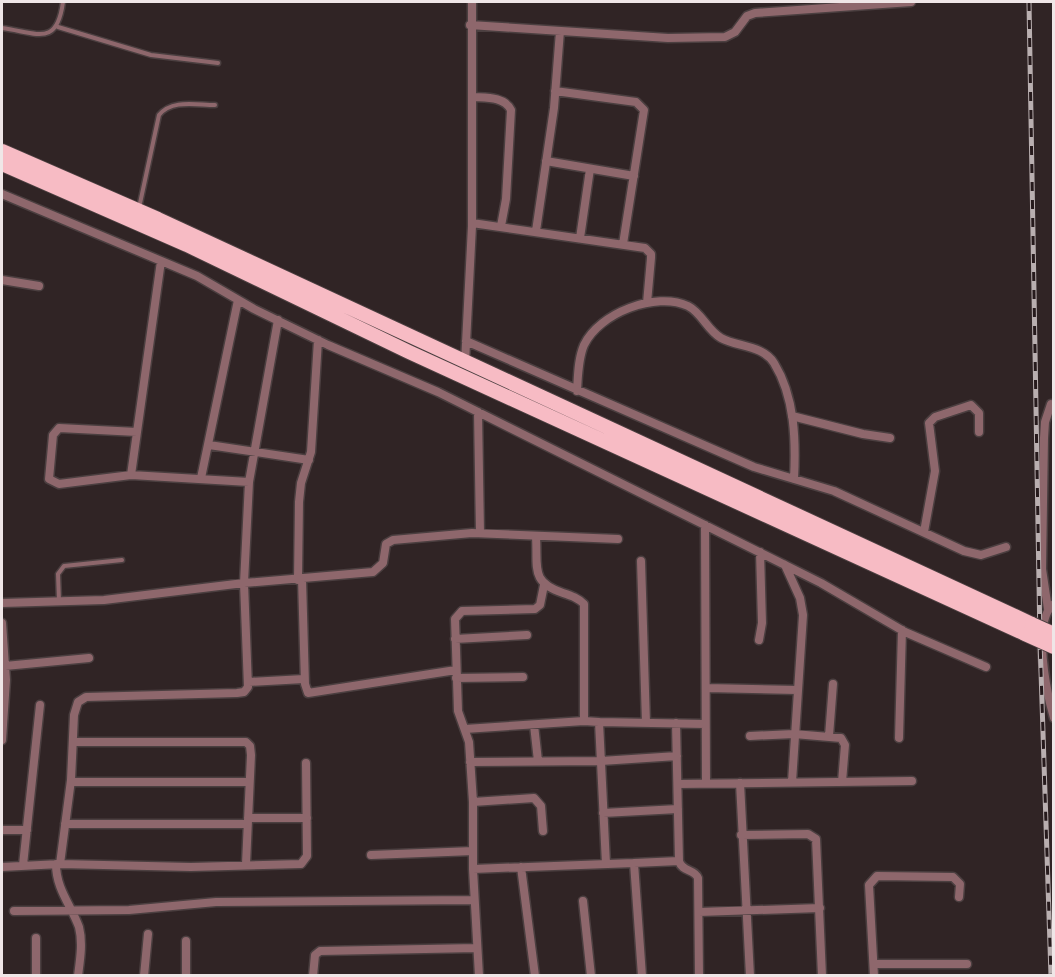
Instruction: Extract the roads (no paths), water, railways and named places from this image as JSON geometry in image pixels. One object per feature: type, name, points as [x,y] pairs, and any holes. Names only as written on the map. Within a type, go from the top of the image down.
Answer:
[{"type":"highway","points":[[2,151],[139,211],[1029,629],[1053,647]]},
{"type":"highway","points":[[2,164],[187,245],[356,327],[1029,629],[1053,634]]},
{"type":"street","points":[[465,363],[472,223],[470,26],[472,2]]},
{"type":"street","points":[[470,26],[668,38],[724,37],[735,32],[747,16],[755,13],[911,2]]},
{"type":"street","points":[[536,231],[555,91],[560,32]]},
{"type":"street","points":[[555,91],[636,102],[642,106],[645,114],[623,244]]},
{"type":"street","points":[[472,97],[499,100],[508,104],[511,110],[506,199],[501,226]]},
{"type":"street","points":[[546,161],[634,176]]},
{"type":"street","points":[[580,238],[590,169]]},
{"type":"street","points":[[2,194],[197,276],[238,300],[318,340],[478,412],[760,552],[902,630],[986,667]]},
{"type":"street","points":[[472,223],[645,248],[651,254],[647,303]]},
{"type":"street","points":[[131,475],[161,261]]},
{"type":"street","points":[[2,280],[39,286]]},
{"type":"street","points":[[201,478],[238,300]]},
{"type":"street","points":[[577,391],[582,352],[591,334],[611,318],[647,303],[674,302],[690,307],[718,336],[770,358],[779,374],[792,416],[795,437],[794,479]]},
{"type":"street","points":[[78,975],[81,938],[72,911],[57,884],[71,782],[75,707],[86,697],[237,693],[246,690],[249,682],[244,583],[249,482],[278,320]]},
{"type":"street","points":[[318,340],[313,441],[301,483],[299,502],[300,579],[306,691],[312,693],[364,682],[456,674],[523,677]]},
{"type":"street","points":[[466,341],[754,466],[834,491],[964,551],[981,555],[1005,547]]},
{"type":"street","points":[[1051,404],[1045,422],[1042,569],[1051,607],[1043,628],[1043,663],[1053,718]]},
{"type":"street","points":[[924,532],[935,478],[929,423],[934,417],[971,405],[979,413],[979,432]]},
{"type":"street","points":[[478,412],[480,533]]},
{"type":"street","points":[[792,416],[863,434],[890,438]]},
{"type":"street","points":[[137,432],[59,428],[53,435],[48,472],[51,482],[59,484],[131,475],[249,482]]},
{"type":"street","points":[[208,445],[309,460]]},
{"type":"street","points":[[705,525],[706,783]]},
{"type":"street","points":[[2,603],[104,600],[244,583],[372,572],[383,563],[386,544],[393,540],[480,533],[536,537],[618,538]]},
{"type":"street","points":[[479,975],[473,900],[471,762],[465,729],[458,711],[455,619],[462,611],[535,609],[540,605],[544,585],[538,573],[536,537]]},
{"type":"street","points":[[759,640],[762,623],[760,552]]},
{"type":"street","points":[[641,561],[646,723]]},
{"type":"street","points":[[785,565],[803,607],[792,782]]},
{"type":"street","points":[[544,585],[576,597],[584,604],[584,721]]},
{"type":"street","points":[[2,623],[5,666],[2,740]]},
{"type":"street","points":[[899,738],[902,630]]},
{"type":"street","points":[[455,639],[527,635]]},
{"type":"street","points":[[5,666],[89,658]]},
{"type":"street","points":[[249,682],[304,679]]},
{"type":"street","points":[[829,736],[833,684]]},
{"type":"street","points":[[706,688],[797,690]]},
{"type":"street","points":[[23,865],[40,705]]},
{"type":"street","points":[[465,729],[584,721],[705,724]]},
{"type":"street","points":[[599,722],[606,864]]},
{"type":"street","points":[[676,723],[680,861],[683,868],[697,875],[699,975]]},
{"type":"street","points":[[534,725],[538,761]]},
{"type":"street","points":[[750,736],[794,734],[840,738],[845,745],[842,782]]},
{"type":"street","points":[[73,742],[240,741],[250,746],[246,864]]},
{"type":"street","points":[[471,762],[601,761],[677,756]]},
{"type":"street","points":[[2,867],[58,864],[191,867],[304,863],[307,856],[306,763]]},
{"type":"street","points":[[678,784],[912,781]]},
{"type":"street","points":[[71,782],[248,782]]},
{"type":"street","points":[[740,783],[750,975]]},
{"type":"street","points":[[473,802],[534,798],[541,806],[543,831]]},
{"type":"street","points":[[603,813],[678,809]]},
{"type":"street","points":[[65,824],[307,818]]},
{"type":"street","points":[[2,830],[27,830]]},
{"type":"street","points":[[741,835],[813,836],[818,844],[822,975]]},
{"type":"street","points":[[372,855],[473,851]]},
{"type":"street","points":[[473,869],[680,861]]},
{"type":"street","points":[[634,863],[642,975]]},
{"type":"street","points":[[521,867],[535,975]]},
{"type":"street","points":[[874,975],[869,885],[872,878],[877,876],[953,877],[960,884],[959,897]]},
{"type":"street","points":[[14,911],[129,910],[216,902],[473,900]]},
{"type":"street","points":[[583,901],[591,975]]},
{"type":"street","points":[[699,912],[820,908]]},
{"type":"street","points":[[144,975],[148,934]]},
{"type":"street","points":[[36,938],[36,975]]},
{"type":"street","points":[[186,941],[186,975]]},
{"type":"street","points":[[314,975],[315,955],[320,951],[477,948]]},
{"type":"street","points":[[874,964],[967,964]]},
{"type":"lane","points":[[58,27],[63,2]]},
{"type":"lane","points":[[2,28],[44,33],[58,27],[151,55],[218,63]]},
{"type":"lane","points":[[139,211],[159,115],[169,106],[177,104],[215,105]]},
{"type":"lane","points":[[59,602],[58,574],[63,566],[122,560]]},
{"type":"railway","points":[[1029,2],[1040,641],[1051,976]]}]
